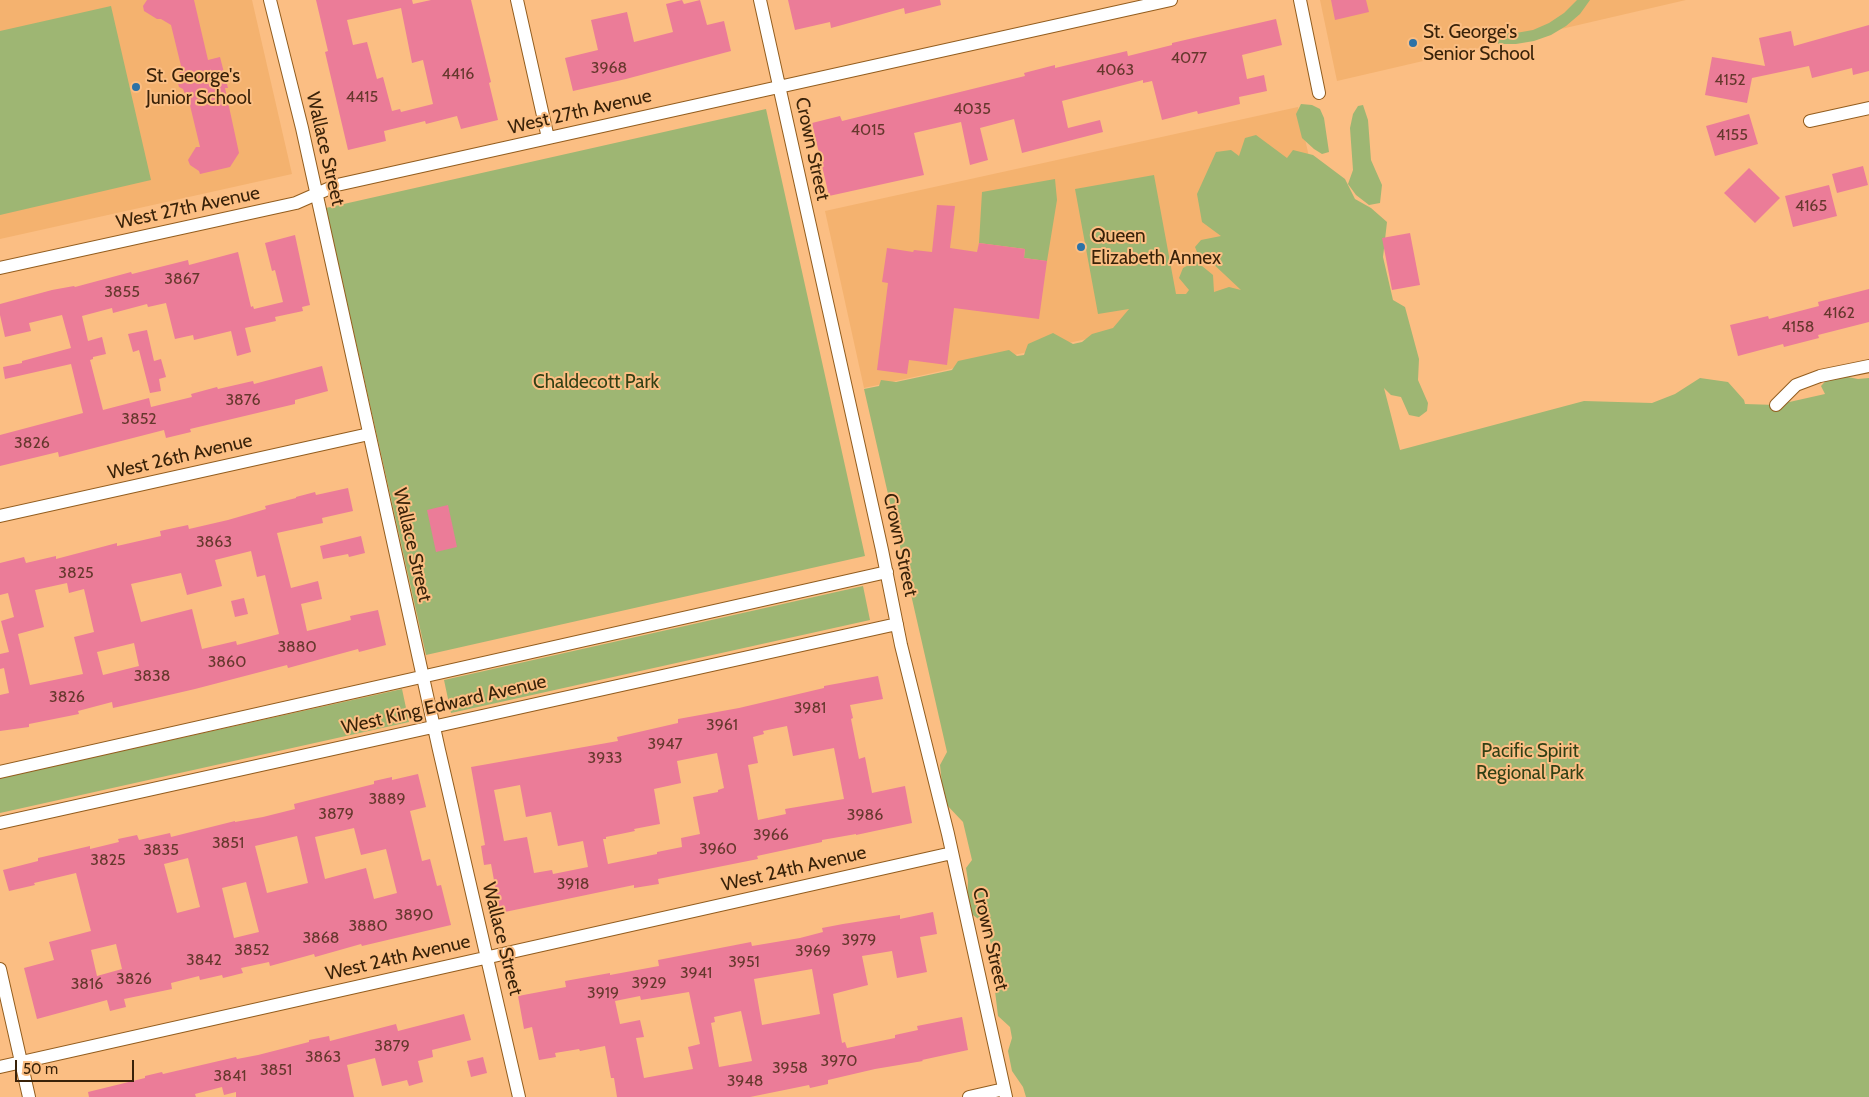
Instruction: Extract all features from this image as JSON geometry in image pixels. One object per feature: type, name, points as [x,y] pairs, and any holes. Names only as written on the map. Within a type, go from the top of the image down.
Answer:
[{"type":"street","name":"Wallace Street","points":[[270,0],[302,128],[422,677],[519,1097]]},
{"type":"street","points":[[517,0],[548,138]]},
{"type":"street","name":"Crown Street","points":[[760,0],[897,624],[952,853],[1005,1093]]},
{"type":"street","name":"West 27th Avenue","points":[[0,268],[296,203],[337,185],[1171,0]]},
{"type":"street","points":[[1300,0],[1319,93]]},
{"type":"street","points":[[1810,122],[1869,108]]},
{"type":"street","points":[[1776,405],[1796,385],[1820,376],[1869,366]]},
{"type":"street","name":"West 26th Avenue","points":[[0,516],[368,434]]},
{"type":"street","name":"West King Edward Avenue","points":[[0,772],[887,572]]},
{"type":"street","name":"West King Edward Avenue","points":[[0,823],[897,624]]},
{"type":"street","name":"West 24th Avenue","points":[[0,1067],[952,853]]},
{"type":"street","points":[[0,969],[29,1097]]},
{"type":"street","points":[[968,1097],[1005,1093]]},
{"type":"shaded area","name":"St. George's Junior School","points":[[0,0],[252,0],[292,174],[0,239]]},
{"type":"shaded area","name":"St. George's Senior School","points":[[1320,0],[1686,0],[1337,81]]},
{"type":"shaded area","name":"Queen Elizabeth Annex","points":[[1298,107],[1337,284],[864,388],[825,211]]},
{"type":"green space","points":[[1577,0],[1590,0],[1580,14],[1566,26],[1551,35],[1534,41],[1498,44],[1499,32],[1516,33],[1533,30],[1549,23],[1564,13]]},
{"type":"green space","points":[[111,6],[151,180],[0,215],[0,31]]},
{"type":"green space","points":[[1301,104],[1312,105],[1320,109],[1324,118],[1329,152],[1322,154],[1302,138],[1296,114]]},
{"type":"green space","points":[[1363,105],[1368,120],[1371,160],[1382,185],[1380,203],[1369,205],[1356,195],[1348,184],[1353,170],[1350,128],[1353,114],[1358,106]]},
{"type":"green space","name":"Chaldecott Park","points":[[766,109],[865,556],[426,655],[326,208]]},
{"type":"green space","name":"Pacific Spirit Regional Park","points":[[1256,135],[1287,158],[1293,150],[1313,155],[1345,179],[1355,199],[1371,208],[1387,222],[1383,257],[1393,300],[1405,307],[1419,359],[1418,380],[1428,403],[1427,411],[1419,417],[1409,415],[1401,397],[1391,395],[1384,388],[1400,450],[1584,401],[1652,403],[1675,394],[1700,378],[1728,382],[1744,400],[1745,404],[1776,405],[1825,394],[1821,386],[1832,374],[1858,379],[1869,378],[1869,1097],[1026,1097],[1023,1087],[1012,1071],[1008,1051],[1012,1038],[1010,1027],[998,1016],[995,991],[1000,985],[989,936],[981,921],[969,912],[966,868],[972,860],[963,822],[944,802],[940,765],[947,752],[864,389],[879,386],[881,380],[896,382],[952,370],[958,361],[1009,350],[1017,356],[1024,355],[1028,344],[1053,333],[1073,344],[1082,342],[1092,334],[1113,328],[1129,309],[1098,314],[1075,189],[1154,175],[1176,294],[1186,294],[1189,290],[1179,278],[1183,268],[1196,261],[1213,275],[1214,292],[1229,287],[1241,290],[1208,259],[1199,257],[1195,247],[1201,240],[1221,236],[1202,222],[1197,194],[1216,152],[1231,150],[1239,156],[1245,138]]},
{"type":"green space","points":[[1055,179],[1057,200],[1047,261],[1024,258],[1025,249],[979,243],[982,192]]},
{"type":"green space","points":[[863,586],[870,620],[451,713],[444,680]]},
{"type":"green space","points":[[402,689],[409,722],[0,813],[0,778]]},
{"type":"building","points":[[147,0],[194,0],[208,60],[220,57],[228,88],[225,88],[239,153],[230,167],[200,174],[199,171],[190,165],[188,160],[196,147],[200,147],[187,93],[185,94],[183,89],[179,87],[177,80],[181,75],[179,71],[182,70],[171,25],[144,11],[143,6]]},
{"type":"building","points":[[316,0],[412,0],[413,4],[431,0],[471,0],[491,82],[489,83],[498,120],[461,129],[457,116],[426,124],[425,121],[384,131],[386,141],[348,150],[325,52],[328,51]],"holes":[[[401,8],[412,63],[423,60],[433,104],[401,112],[400,109],[392,111],[383,77],[377,79],[367,42],[353,45],[347,20]]]},
{"type":"building","points":[[682,0],[684,4],[700,0],[707,25],[724,21],[731,51],[573,91],[565,58],[598,50],[591,20],[627,12],[634,42],[673,32],[666,4]]},
{"type":"building","points":[[788,0],[940,0],[941,5],[905,14],[904,8],[831,28],[830,22],[795,30]]},
{"type":"building","points":[[1331,0],[1366,0],[1369,12],[1335,20]]},
{"type":"building","points":[[1276,19],[1282,45],[1242,55],[1247,79],[1264,75],[1267,91],[1239,97],[1240,104],[1198,114],[1197,111],[1162,120],[1152,81],[1143,83],[1143,80],[1062,101],[1068,128],[1100,120],[1103,132],[1022,153],[1014,119],[980,128],[988,160],[970,165],[961,122],[914,133],[924,175],[829,196],[812,123],[840,116],[842,121],[1025,76],[1024,73],[1055,65],[1055,68],[1127,51],[1128,56],[1172,45],[1172,43]]},
{"type":"building","points":[[1869,25],[1869,71],[1853,75],[1852,68],[1812,78],[1809,66],[1752,78],[1747,103],[1705,95],[1712,57],[1765,66],[1759,38],[1791,31],[1794,46]]},
{"type":"building","points":[[1749,114],[1758,144],[1715,156],[1706,126]]},
{"type":"building","points":[[1863,166],[1868,185],[1837,193],[1832,174]]},
{"type":"building","points":[[1749,168],[1780,198],[1755,223],[1724,193]]},
{"type":"building","points":[[1829,185],[1837,216],[1793,227],[1785,196]]},
{"type":"building","points":[[937,205],[955,206],[950,248],[977,252],[979,243],[1025,249],[1024,258],[1047,261],[1039,319],[954,308],[947,365],[909,360],[907,374],[877,370],[888,283],[882,282],[887,248],[913,252],[914,250],[932,252]]},
{"type":"building","points":[[1410,233],[1420,285],[1392,290],[1382,238]]},
{"type":"building","points":[[295,235],[310,305],[302,307],[303,311],[275,317],[276,321],[245,328],[251,352],[237,356],[231,331],[194,340],[193,335],[175,339],[166,303],[148,307],[147,304],[113,313],[112,308],[82,316],[88,341],[102,337],[106,354],[93,357],[90,360],[103,410],[149,398],[151,407],[192,397],[191,394],[217,387],[218,389],[253,381],[254,384],[322,366],[328,391],[295,400],[295,404],[190,429],[191,432],[166,438],[164,430],[59,457],[58,452],[0,466],[0,435],[83,413],[71,364],[5,379],[3,367],[71,348],[62,315],[29,323],[31,331],[5,337],[0,315],[0,304],[131,272],[132,274],[188,260],[189,265],[238,252],[251,307],[253,306],[254,309],[283,302],[275,270],[272,271],[265,243]]},
{"type":"building","points":[[1869,289],[1869,322],[1818,335],[1819,338],[1784,347],[1783,344],[1738,356],[1730,325],[1768,316],[1769,319],[1819,306],[1818,302]]},
{"type":"building","points":[[147,330],[154,361],[161,359],[166,377],[159,379],[161,391],[150,393],[139,350],[133,352],[128,334]]},
{"type":"building","points":[[348,488],[353,511],[322,518],[323,523],[277,533],[291,588],[318,581],[322,599],[301,604],[307,631],[351,620],[350,616],[378,610],[386,645],[359,652],[358,649],[288,668],[287,665],[113,708],[112,702],[78,711],[79,714],[29,724],[29,727],[0,731],[0,695],[9,693],[4,668],[0,669],[0,654],[9,652],[1,621],[14,617],[8,593],[0,595],[0,563],[24,557],[26,563],[56,556],[56,559],[117,543],[117,546],[161,536],[160,531],[188,525],[189,529],[228,520],[266,509],[265,506],[296,497],[315,492],[316,495]],"holes":[[[251,551],[257,577],[265,575],[279,634],[237,645],[236,641],[202,649],[192,609],[141,622],[131,584],[181,573],[187,595],[222,586],[215,560]],[[67,583],[69,593],[84,589],[94,632],[74,637],[83,674],[30,685],[18,634],[44,627],[35,590]],[[134,643],[139,666],[103,675],[97,652]]]},
{"type":"building","points":[[448,505],[457,547],[436,552],[427,510]]},
{"type":"building","points":[[361,536],[365,553],[349,557],[348,554],[323,559],[320,546]]},
{"type":"building","points":[[244,598],[248,614],[235,617],[231,601]]},
{"type":"building","points":[[878,676],[883,699],[850,705],[859,759],[865,757],[872,793],[905,786],[912,823],[822,840],[822,842],[757,856],[758,859],[658,879],[659,884],[634,888],[634,885],[500,913],[491,864],[484,865],[481,846],[485,845],[471,767],[618,741],[617,737],[678,723],[678,719],[739,708],[824,688],[824,686]],"holes":[[[787,726],[793,756],[834,748],[844,799],[785,809],[786,814],[758,820],[748,765],[758,763],[753,737],[764,734],[763,731]],[[717,753],[724,788],[718,790],[718,792],[693,797],[700,834],[681,838],[682,847],[608,864],[603,839],[635,831],[634,829],[660,824],[654,789],[681,783],[677,761]],[[520,785],[526,817],[551,812],[558,846],[583,841],[588,867],[553,874],[552,870],[534,873],[527,837],[504,841],[494,790]]]},
{"type":"building","points":[[418,774],[426,807],[410,811],[422,861],[430,859],[437,886],[441,885],[451,925],[362,946],[361,944],[315,957],[314,954],[270,966],[269,962],[241,968],[243,973],[223,978],[222,975],[200,980],[199,976],[171,983],[172,989],[124,999],[126,1007],[110,1011],[107,1000],[37,1019],[24,968],[54,960],[49,942],[91,931],[76,873],[9,891],[3,870],[38,861],[38,858],[90,846],[90,849],[119,842],[118,839],[137,835],[139,840],[170,833],[171,837],[235,821],[263,817],[295,809],[294,804],[374,784],[374,781],[392,777],[392,780]],"holes":[[[354,828],[361,855],[386,849],[397,893],[374,899],[366,868],[325,879],[315,837]],[[297,836],[308,883],[267,893],[255,846]],[[188,858],[200,907],[177,913],[164,864]],[[246,882],[259,932],[234,938],[222,888]],[[116,944],[122,969],[97,976],[91,950]]]},
{"type":"building","points":[[933,912],[937,934],[920,937],[927,972],[897,978],[892,951],[862,956],[868,985],[833,994],[842,1043],[845,1042],[847,1048],[895,1038],[895,1035],[918,1030],[917,1026],[962,1017],[968,1050],[828,1080],[828,1084],[810,1088],[809,1085],[750,1097],[617,1097],[605,1046],[555,1053],[556,1057],[539,1060],[532,1027],[524,1029],[518,996],[566,987],[565,981],[659,966],[658,960],[751,942],[752,946],[800,938],[823,932],[822,928],[843,924],[900,915],[900,919]],"holes":[[[812,969],[820,1014],[762,1025],[754,979]],[[689,992],[700,1044],[688,1047],[693,1069],[644,1078],[636,1038],[644,1037],[640,1020],[620,1024],[615,1001],[640,996],[641,1000]],[[741,1011],[752,1061],[719,1067],[711,1023],[715,1022],[714,1017]]]},
{"type":"building","points":[[464,1014],[471,1040],[432,1050],[433,1057],[418,1061],[423,1082],[409,1086],[407,1080],[382,1086],[375,1058],[347,1065],[354,1097],[236,1097],[236,1092],[224,1095],[222,1087],[195,1094],[196,1097],[89,1097],[88,1092],[162,1072],[163,1074],[236,1057],[237,1059],[258,1055],[329,1036],[330,1041],[396,1024],[398,1031]]},
{"type":"building","points":[[483,1057],[487,1073],[471,1077],[467,1061]]},
{"type":"place","name":"St. George's Senior School","points":[[1413,43]]},
{"type":"place","name":"St. George's Junior School","points":[[136,87]]},
{"type":"place","name":"Queen Elizabeth Annex","points":[[1081,247]]}]
